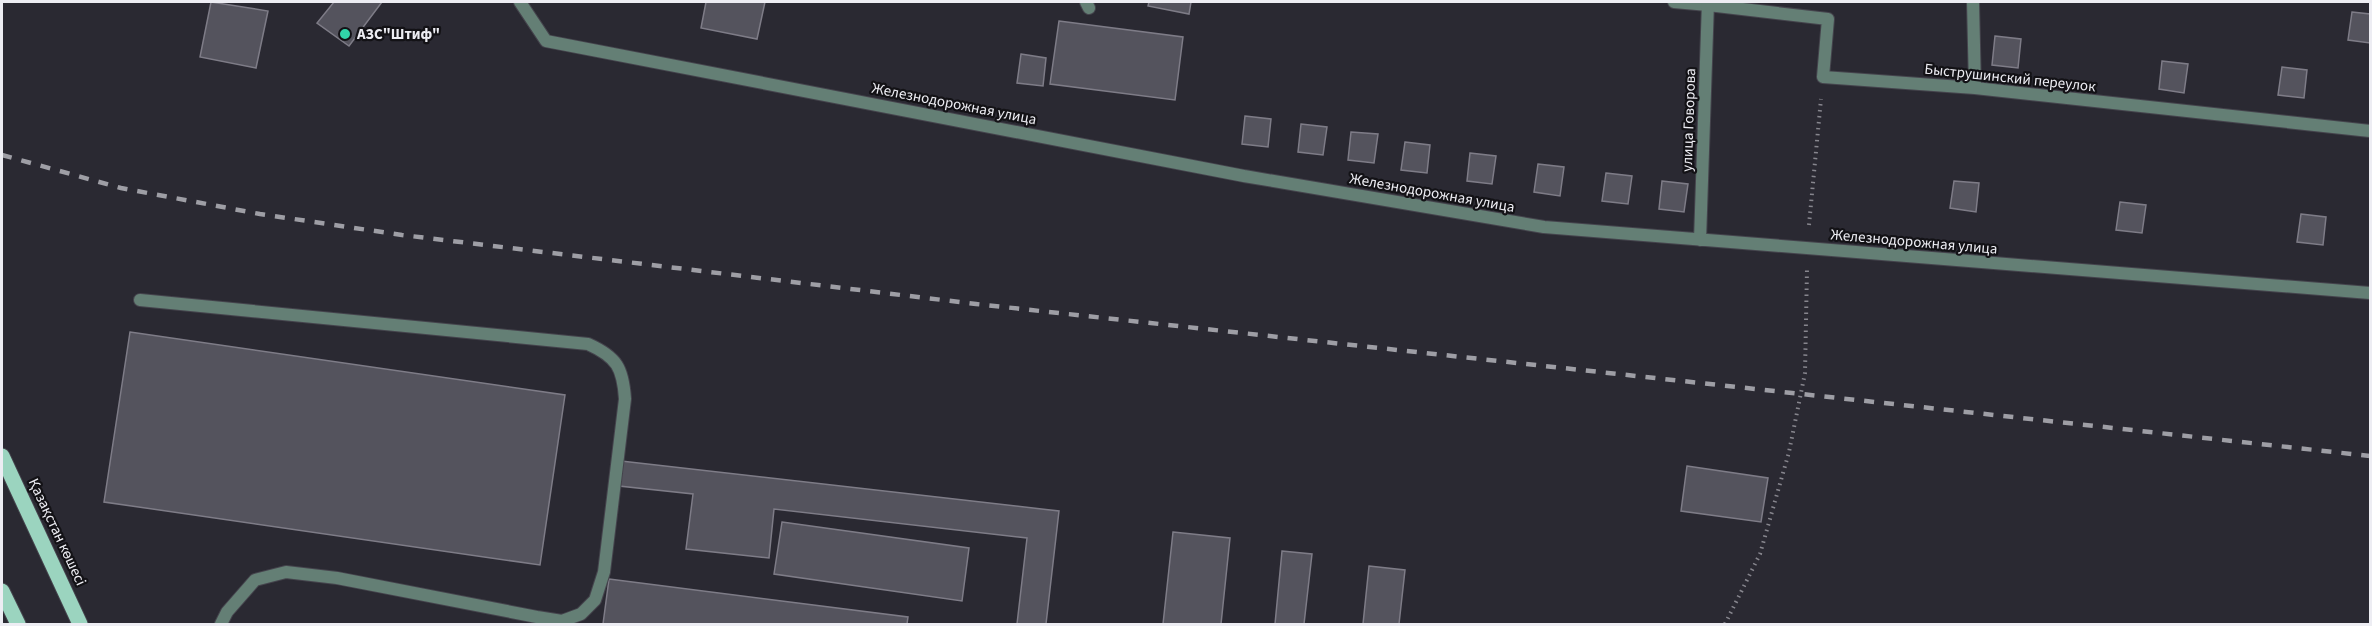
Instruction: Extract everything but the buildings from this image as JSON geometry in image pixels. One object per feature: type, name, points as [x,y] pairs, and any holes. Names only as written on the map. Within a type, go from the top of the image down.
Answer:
[{"type":"main road","name":"Қазақстан көшесі","points":[[2,456],[80,624]]},
{"type":"main road","points":[[2,591],[18,624]]},
{"type":"street","name":"Железнодорожная улица","points":[[520,2],[546,40],[1256,178],[1544,227],[2370,293]]},
{"type":"street","points":[[1674,2],[1828,19],[1823,77]]},
{"type":"street","points":[[1973,2],[1975,88]]},
{"type":"street","name":"улица Говорова","points":[[1700,240],[1708,4]]},
{"type":"street","name":"Быструшинский переулок","points":[[1823,77],[1975,88],[2370,131]]},
{"type":"street","points":[[140,300],[588,344],[604,351],[619,366],[624,378],[625,399],[604,572],[595,600],[581,615],[562,621],[337,578],[286,572],[255,580],[227,612],[221,624]]},
{"type":"path","points":[[1725,624],[1760,554],[1790,452],[1805,373],[1807,248],[1823,77]]},
{"type":"railway","points":[[2,155],[121,188],[260,214],[402,235],[976,304],[2370,456]]},
{"type":"place","name":"АЗС\"Штиф\"","points":[[345,34]]}]
